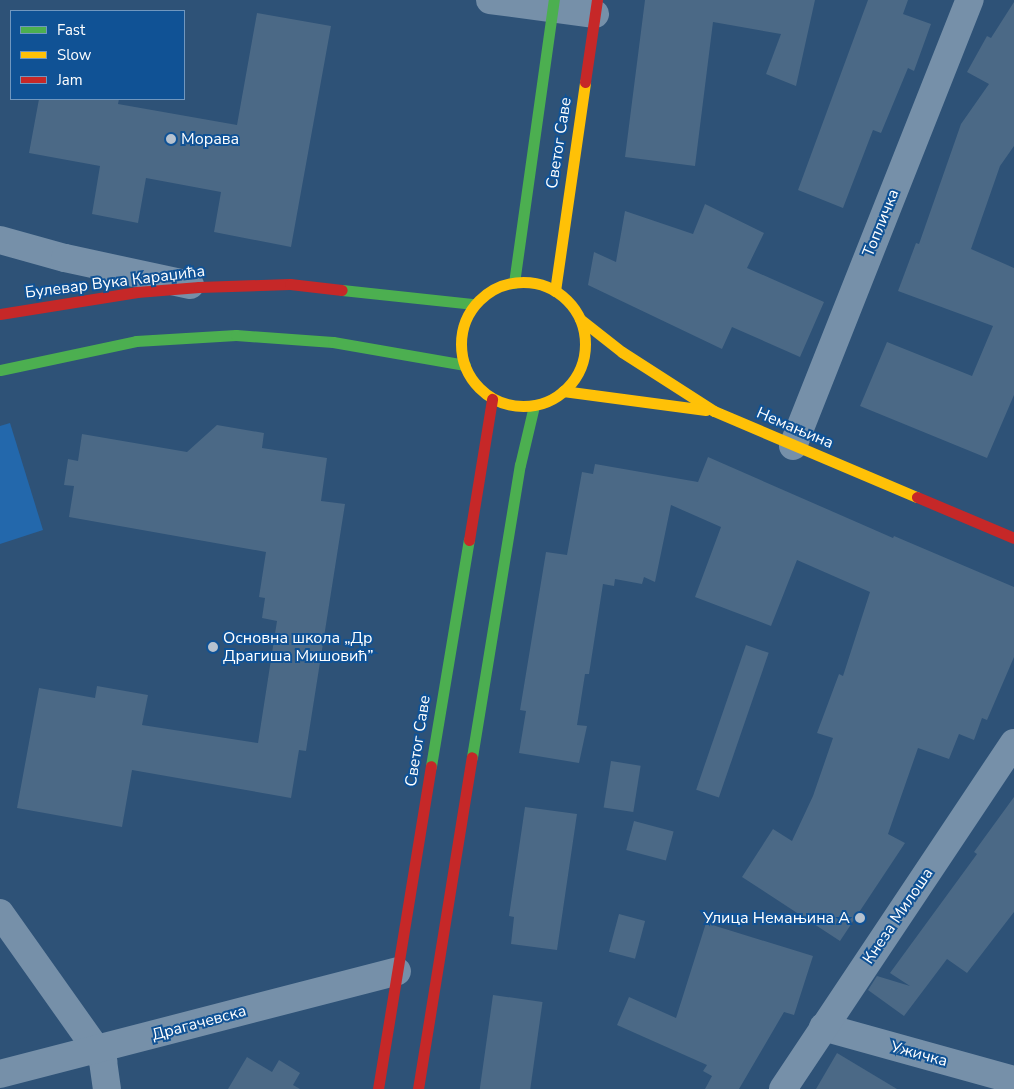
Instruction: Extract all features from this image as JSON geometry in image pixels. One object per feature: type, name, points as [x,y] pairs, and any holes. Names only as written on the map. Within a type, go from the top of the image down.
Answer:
[{"type":"main road","name":"Светог Саве","points":[[514,283],[553,5]]},
{"type":"main road","name":"Светог Саве","points":[[555,291],[596,7]]},
{"type":"main road","points":[[514,283],[538,284],[555,291],[565,297],[580,319],[585,338],[584,358],[576,376],[563,391],[534,406],[514,406],[492,399],[479,388],[465,365],[461,352],[462,332],[474,304],[499,287],[514,283]]},
{"type":"main road","name":"Булевар Вука Караџића","points":[[0,314],[118,295],[199,287],[290,284],[474,304]]},
{"type":"main road","name":"Немањина","points":[[580,319],[622,352],[714,411],[1014,538]]},
{"type":"main road","points":[[0,370],[136,340],[236,335],[333,342],[465,365]]},
{"type":"main road","points":[[563,391],[714,411]]},
{"type":"main road","name":"Светог Саве","points":[[378,1089],[492,399]]},
{"type":"main road","points":[[418,1089],[520,465],[534,406]]},
{"type":"street","points":[[490,0],[596,7]]},
{"type":"street","name":"Топличка","points":[[793,446],[970,0]]},
{"type":"street","points":[[0,240],[65,258],[199,287]]},
{"type":"street","name":"Кнеза Милоша","points":[[783,1089],[1014,743]]},
{"type":"street","points":[[0,913],[97,1050],[103,1061],[107,1089]]},
{"type":"street","name":"Драгачевска","points":[[0,1074],[398,971]]},
{"type":"street","name":"Ужичка","points":[[824,1027],[1014,1080]]},
{"type":"shaded area","points":[[10,423],[43,530],[0,544],[0,426]]},
{"type":"building","points":[[645,0],[815,0],[796,86],[766,74],[781,34],[713,22],[695,166],[625,157]]},
{"type":"building","points":[[868,0],[908,0],[903,14],[931,24],[914,71],[908,68],[881,133],[873,130],[843,208],[798,190]]},
{"type":"building","points":[[1014,2],[1014,146],[1000,166],[971,249],[1014,268],[1014,395],[987,458],[860,406],[887,342],[972,376],[993,326],[898,291],[916,243],[919,244],[961,124],[989,84],[967,72],[987,36],[991,38]]},
{"type":"building","name":"Морава","points":[[257,13],[331,26],[291,247],[214,232],[221,192],[146,178],[138,223],[92,214],[100,166],[29,153],[39,100],[119,100],[118,104],[237,125]]},
{"type":"building","points":[[705,204],[764,233],[747,268],[824,302],[800,357],[732,327],[722,349],[588,285],[594,252],[616,262],[625,211],[693,234]]},
{"type":"building","points":[[217,425],[264,433],[262,448],[327,458],[321,501],[345,504],[306,751],[299,750],[291,798],[132,770],[122,827],[17,808],[39,688],[95,698],[97,686],[148,695],[142,725],[258,743],[277,621],[262,618],[265,598],[259,597],[266,552],[69,517],[74,486],[64,485],[68,459],[78,461],[82,434],[187,452]]},
{"type":"building","points":[[708,457],[893,538],[894,536],[1014,587],[1014,657],[987,720],[982,718],[974,740],[959,734],[949,759],[918,748],[888,834],[905,843],[840,941],[742,877],[773,829],[792,841],[813,796],[833,738],[817,733],[839,674],[843,676],[870,592],[797,560],[771,626],[695,597],[721,527],[671,505],[655,582],[644,577],[642,584],[615,579],[614,586],[603,584],[589,674],[585,674],[577,725],[587,726],[579,763],[519,753],[526,711],[520,710],[546,552],[567,555],[582,472],[593,474],[595,464],[698,482]]},
{"type":"building","points":[[746,645],[769,653],[719,797],[696,790]]},
{"type":"building","points":[[611,761],[641,766],[633,812],[604,807]]},
{"type":"building","points":[[1014,797],[1014,912],[967,973],[947,959],[904,1016],[868,990],[877,976],[910,986],[890,973],[977,854],[974,852]]},
{"type":"building","points":[[525,807],[577,814],[557,950],[511,944],[514,917],[509,916]]},
{"type":"building","points":[[634,821],[674,832],[666,861],[626,850]]},
{"type":"building","points":[[619,914],[645,921],[635,959],[609,952]]},
{"type":"building","points":[[706,923],[813,956],[794,1015],[784,1012],[739,1089],[705,1089],[712,1076],[703,1071],[707,1065],[617,1025],[629,997],[676,1018]]},
{"type":"building","points":[[493,995],[543,1002],[530,1089],[480,1089]]},
{"type":"building","points":[[837,1053],[897,1089],[816,1089]]},
{"type":"building","points":[[247,1057],[272,1072],[279,1060],[300,1073],[293,1085],[300,1089],[228,1089]]},
{"type":"traffic: fast","points":[[514,283],[554,0]]},
{"type":"traffic: fast","points":[[342,290],[474,304]]},
{"type":"traffic: fast","points":[[0,370],[136,341],[236,335],[333,342],[465,365]]},
{"type":"traffic: fast","points":[[472,757],[520,465],[534,406]]},
{"type":"traffic: fast","points":[[431,766],[469,540]]},
{"type":"traffic: slow","points":[[555,291],[585,82]]},
{"type":"traffic: slow","points":[[523,282],[547,287],[567,300],[580,320],[585,344],[580,368],[567,388],[547,401],[523,406],[499,401],[479,388],[466,368],[461,344],[466,320],[479,300],[499,287],[523,282]]},
{"type":"traffic: slow","points":[[580,319],[622,352],[714,411],[917,497]]},
{"type":"traffic: slow","points":[[563,391],[706,410]]},
{"type":"traffic: jam","points":[[585,82],[597,0]]},
{"type":"traffic: jam","points":[[0,314],[137,292],[199,287],[290,284],[342,290]]},
{"type":"traffic: jam","points":[[469,540],[492,399]]},
{"type":"traffic: jam","points":[[917,497],[1014,538]]},
{"type":"traffic: jam","points":[[418,1089],[472,757]]},
{"type":"traffic: jam","points":[[378,1089],[431,766]]},
{"type":"place","name":"Морава","points":[[171,139]]},
{"type":"place","name":"Основна школа „Др Драгиша Мишовић”","points":[[213,647]]},
{"type":"place","name":"Улица Немањина А","points":[[860,918]]}]
